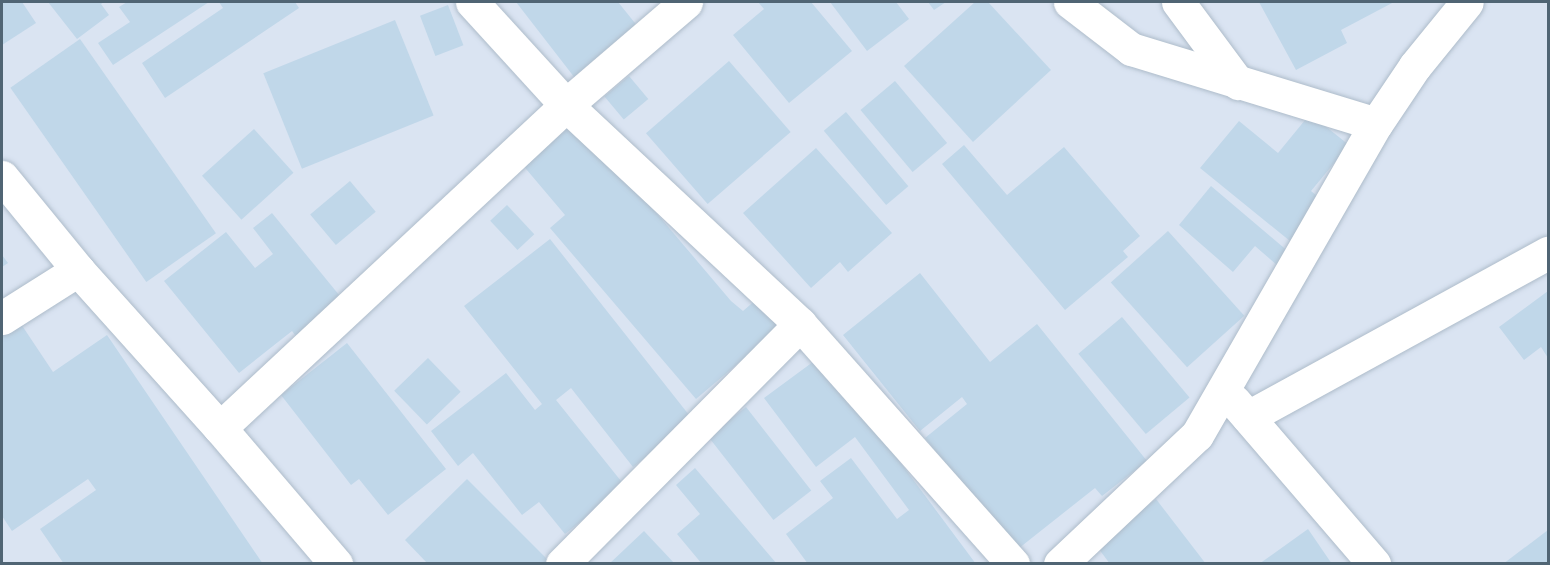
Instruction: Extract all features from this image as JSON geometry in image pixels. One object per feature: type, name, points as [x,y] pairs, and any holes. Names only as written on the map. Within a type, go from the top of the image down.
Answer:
[{"type":"street","points":[[472,2],[566,105],[800,324],[1013,564]]},
{"type":"street","points":[[220,428],[566,105],[686,2]]},
{"type":"street","points":[[1070,2],[1131,49],[1376,124]]},
{"type":"street","points":[[1178,2],[1238,83]]},
{"type":"street","points":[[1060,564],[1197,435],[1376,124],[1415,66],[1467,2]]},
{"type":"street","points":[[2,177],[78,270],[220,428],[336,564]]},
{"type":"street","points":[[1248,417],[1548,253]]},
{"type":"street","points":[[2,318],[78,270]]},
{"type":"street","points":[[562,564],[800,324]]},
{"type":"street","points":[[1224,390],[1374,564]]},
{"type":"shaded area","points":[[2,2],[1548,2],[1548,563],[2,563]]},
{"type":"building","points":[[2,2],[22,2],[36,23],[2,45]]},
{"type":"building","points":[[48,2],[104,2],[101,4],[109,15],[77,39]]},
{"type":"building","points":[[127,2],[209,2],[113,65],[98,43],[130,22],[119,7]]},
{"type":"building","points":[[219,2],[295,2],[299,8],[165,98],[142,63],[223,8]]},
{"type":"building","points":[[516,2],[618,2],[643,33],[578,82]]},
{"type":"building","points":[[758,2],[811,2],[852,51],[789,103],[733,35],[764,9]]},
{"type":"building","points":[[830,2],[896,2],[909,19],[867,51]]},
{"type":"building","points":[[928,2],[946,2],[934,10]]},
{"type":"building","points":[[975,2],[988,2],[1051,70],[973,142],[904,66]]},
{"type":"building","points":[[1259,2],[1394,2],[1341,30],[1347,43],[1296,70]]},
{"type":"building","points":[[448,5],[463,45],[435,56],[420,16]]},
{"type":"building","points":[[395,20],[434,115],[302,169],[263,73]]},
{"type":"building","points":[[80,39],[216,233],[146,282],[10,88]]},
{"type":"building","points":[[729,61],[791,132],[708,204],[646,133]]},
{"type":"building","points":[[629,76],[648,99],[624,120],[604,97]]},
{"type":"building","points":[[895,81],[947,143],[913,172],[861,110]]},
{"type":"building","points":[[846,112],[908,186],[886,205],[824,131]]},
{"type":"building","points":[[1310,114],[1349,145],[1311,191],[1323,201],[1290,241],[1200,168],[1239,121],[1278,153]]},
{"type":"building","points":[[575,117],[731,301],[743,311],[758,298],[782,326],[696,399],[550,228],[565,215],[521,163]]},
{"type":"building","points":[[254,129],[293,173],[241,220],[202,176]]},
{"type":"building","points":[[964,145],[1007,195],[1064,147],[1140,236],[1123,251],[1128,257],[1065,310],[942,164]]},
{"type":"building","points":[[816,148],[892,233],[848,272],[840,262],[811,288],[743,213]]},
{"type":"building","points":[[350,181],[376,212],[336,245],[310,214]]},
{"type":"building","points":[[1211,186],[1290,253],[1278,266],[1255,246],[1233,272],[1179,225]]},
{"type":"building","points":[[507,205],[534,234],[517,250],[490,221]]},
{"type":"building","points":[[272,213],[344,301],[298,339],[292,331],[239,373],[164,281],[226,232],[255,268],[273,254],[253,228]]},
{"type":"building","points":[[1168,231],[1244,316],[1187,367],[1111,283]]},
{"type":"building","points":[[550,239],[693,420],[633,467],[571,388],[556,400],[625,486],[565,534],[539,502],[522,515],[473,453],[458,466],[431,431],[506,373],[535,410],[542,404],[464,306]]},
{"type":"building","points":[[2,255],[8,263],[2,267]]},
{"type":"building","points":[[920,273],[990,362],[1037,324],[1147,461],[1102,496],[1095,488],[1014,552],[925,438],[967,404],[962,397],[920,431],[843,335]]},
{"type":"building","points":[[1548,291],[1548,358],[1541,347],[1524,360],[1499,327]]},
{"type":"building","points":[[1122,317],[1189,397],[1146,434],[1078,354]]},
{"type":"building","points":[[21,324],[53,372],[107,335],[263,564],[64,564],[40,529],[96,490],[88,479],[12,531],[2,516],[2,337]]},
{"type":"building","points":[[347,343],[446,469],[388,515],[359,479],[351,485],[281,395]]},
{"type":"building","points":[[821,356],[976,564],[808,564],[786,534],[833,498],[820,481],[851,458],[897,519],[909,510],[855,437],[816,467],[764,398]]},
{"type":"building","points":[[428,358],[461,392],[427,424],[394,391]]},
{"type":"building","points":[[746,407],[811,491],[773,520],[708,437]]},
{"type":"building","points":[[695,468],[777,564],[702,564],[677,534],[700,514],[676,485]]},
{"type":"building","points":[[467,479],[552,564],[428,564],[405,540]]},
{"type":"building","points":[[1156,499],[1206,564],[1110,564],[1096,545]]},
{"type":"building","points":[[1308,529],[1332,564],[1259,564]]},
{"type":"building","points":[[1548,530],[1548,564],[1503,564]]},
{"type":"building","points":[[644,531],[675,564],[609,564]]}]
